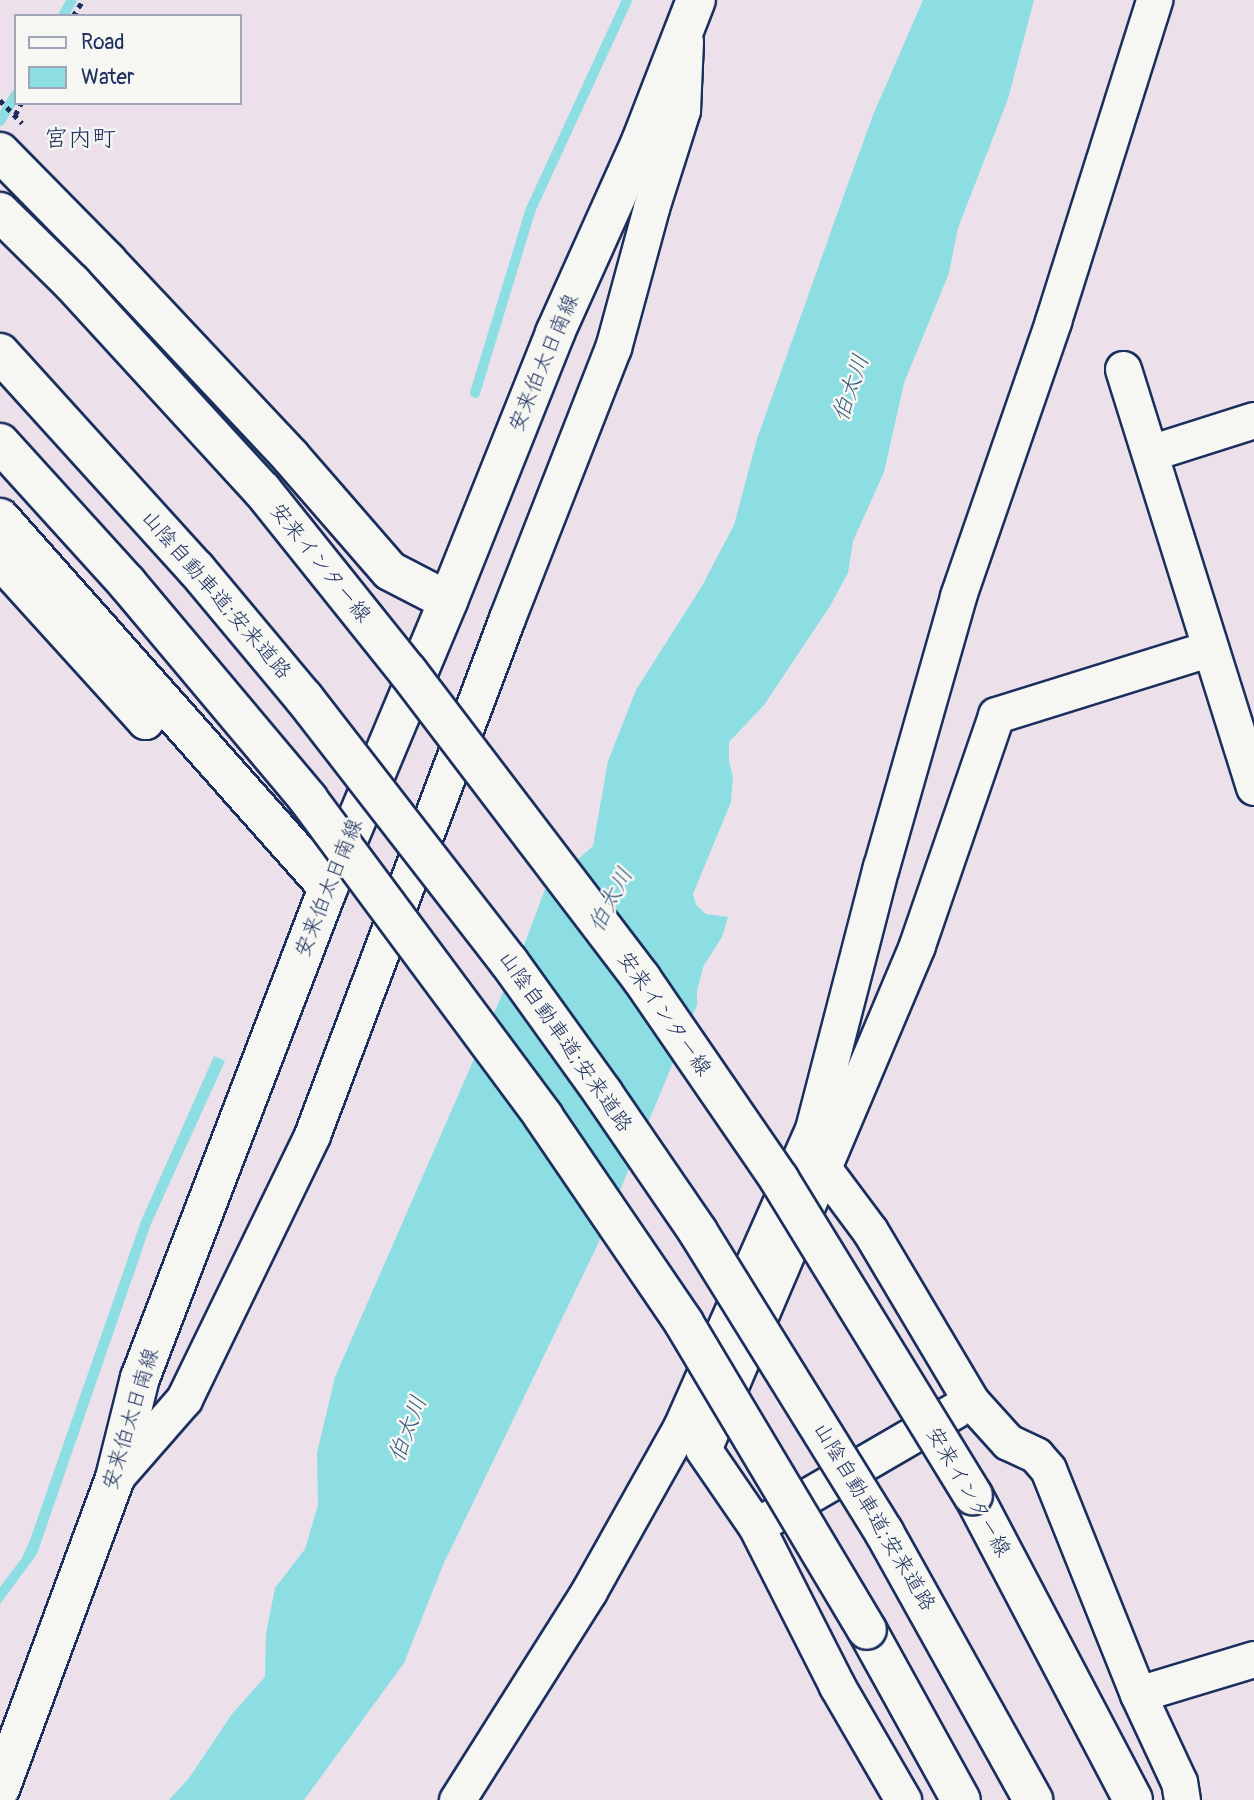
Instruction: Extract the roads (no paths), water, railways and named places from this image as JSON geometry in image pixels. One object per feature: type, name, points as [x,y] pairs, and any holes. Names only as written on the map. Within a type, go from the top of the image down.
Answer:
[{"type":"main road","name":"安来伯太日南線","points":[[0,1789],[115,1478],[140,1378],[328,888],[448,601],[555,333],[642,139],[690,15]]},
{"type":"main road","points":[[0,152],[107,261],[290,456],[390,571],[448,601]]},
{"type":"main road","name":"安来インター線","points":[[0,212],[72,283],[262,490],[408,672],[641,978],[779,1179],[973,1495],[1133,1800]]},
{"type":"main road","name":"山陰自動車道;安来道路","points":[[0,353],[196,569],[304,698],[509,962],[595,1082],[698,1232],[834,1450],[947,1642],[1033,1800]]},
{"type":"main road","name":"山陰自動車道;安来道路","points":[[0,380],[173,572],[289,708],[488,963],[574,1082],[685,1244],[791,1413],[931,1651],[1012,1800]]},
{"type":"main road","points":[[0,443],[127,583],[308,799],[536,1105],[684,1324],[867,1630],[961,1800]]},
{"type":"main road","points":[[0,518],[328,888]]},
{"type":"street","points":[[1154,0],[1053,321],[958,596],[881,867],[824,1145],[870,1231],[971,1401],[1007,1442],[1036,1455],[1048,1469],[1138,1694],[1179,1783],[1182,1800]]},
{"type":"street","points":[[115,1478],[184,1399],[312,1135],[507,618],[613,348],[651,208],[682,110],[690,15]]},
{"type":"street","points":[[1123,369],[1208,649],[1254,788]]},
{"type":"street","points":[[1150,453],[1254,420]]},
{"type":"street","points":[[0,561],[145,721],[162,700]]},
{"type":"street","points":[[457,1800],[589,1591],[692,1438],[918,944],[996,715],[1208,649]]},
{"type":"street","points":[[756,1526],[971,1401]]},
{"type":"street","points":[[692,1438],[756,1526],[837,1686],[903,1800]]},
{"type":"street","points":[[1138,1694],[1254,1659]]},
{"type":"water","name":"伯太川","points":[[923,0],[1034,0],[1008,99],[958,228],[949,273],[904,383],[884,472],[853,541],[848,573],[830,606],[764,705],[729,742],[729,761],[733,777],[731,802],[693,894],[696,905],[706,914],[728,917],[722,937],[703,967],[697,991],[697,1005],[597,1246],[443,1565],[404,1663],[304,1800],[169,1800],[189,1778],[232,1714],[265,1677],[266,1634],[275,1588],[305,1549],[318,1505],[317,1453],[335,1377],[526,940],[545,889],[593,846],[608,761],[636,690],[702,586],[734,525],[757,439],[845,192],[873,115]]},
{"type":"water","points":[[214,1056],[225,1061],[151,1224],[37,1554],[0,1604],[0,1587],[22,1558],[30,1540],[141,1221]]},
{"type":"waterway","points":[[64,14],[72,0]]},
{"type":"waterway","points":[[475,393],[531,209],[627,0]]},
{"type":"waterway","points":[[0,121],[14,97]]},
{"type":"district","name":"宮内町","points":[[80,139]]}]
